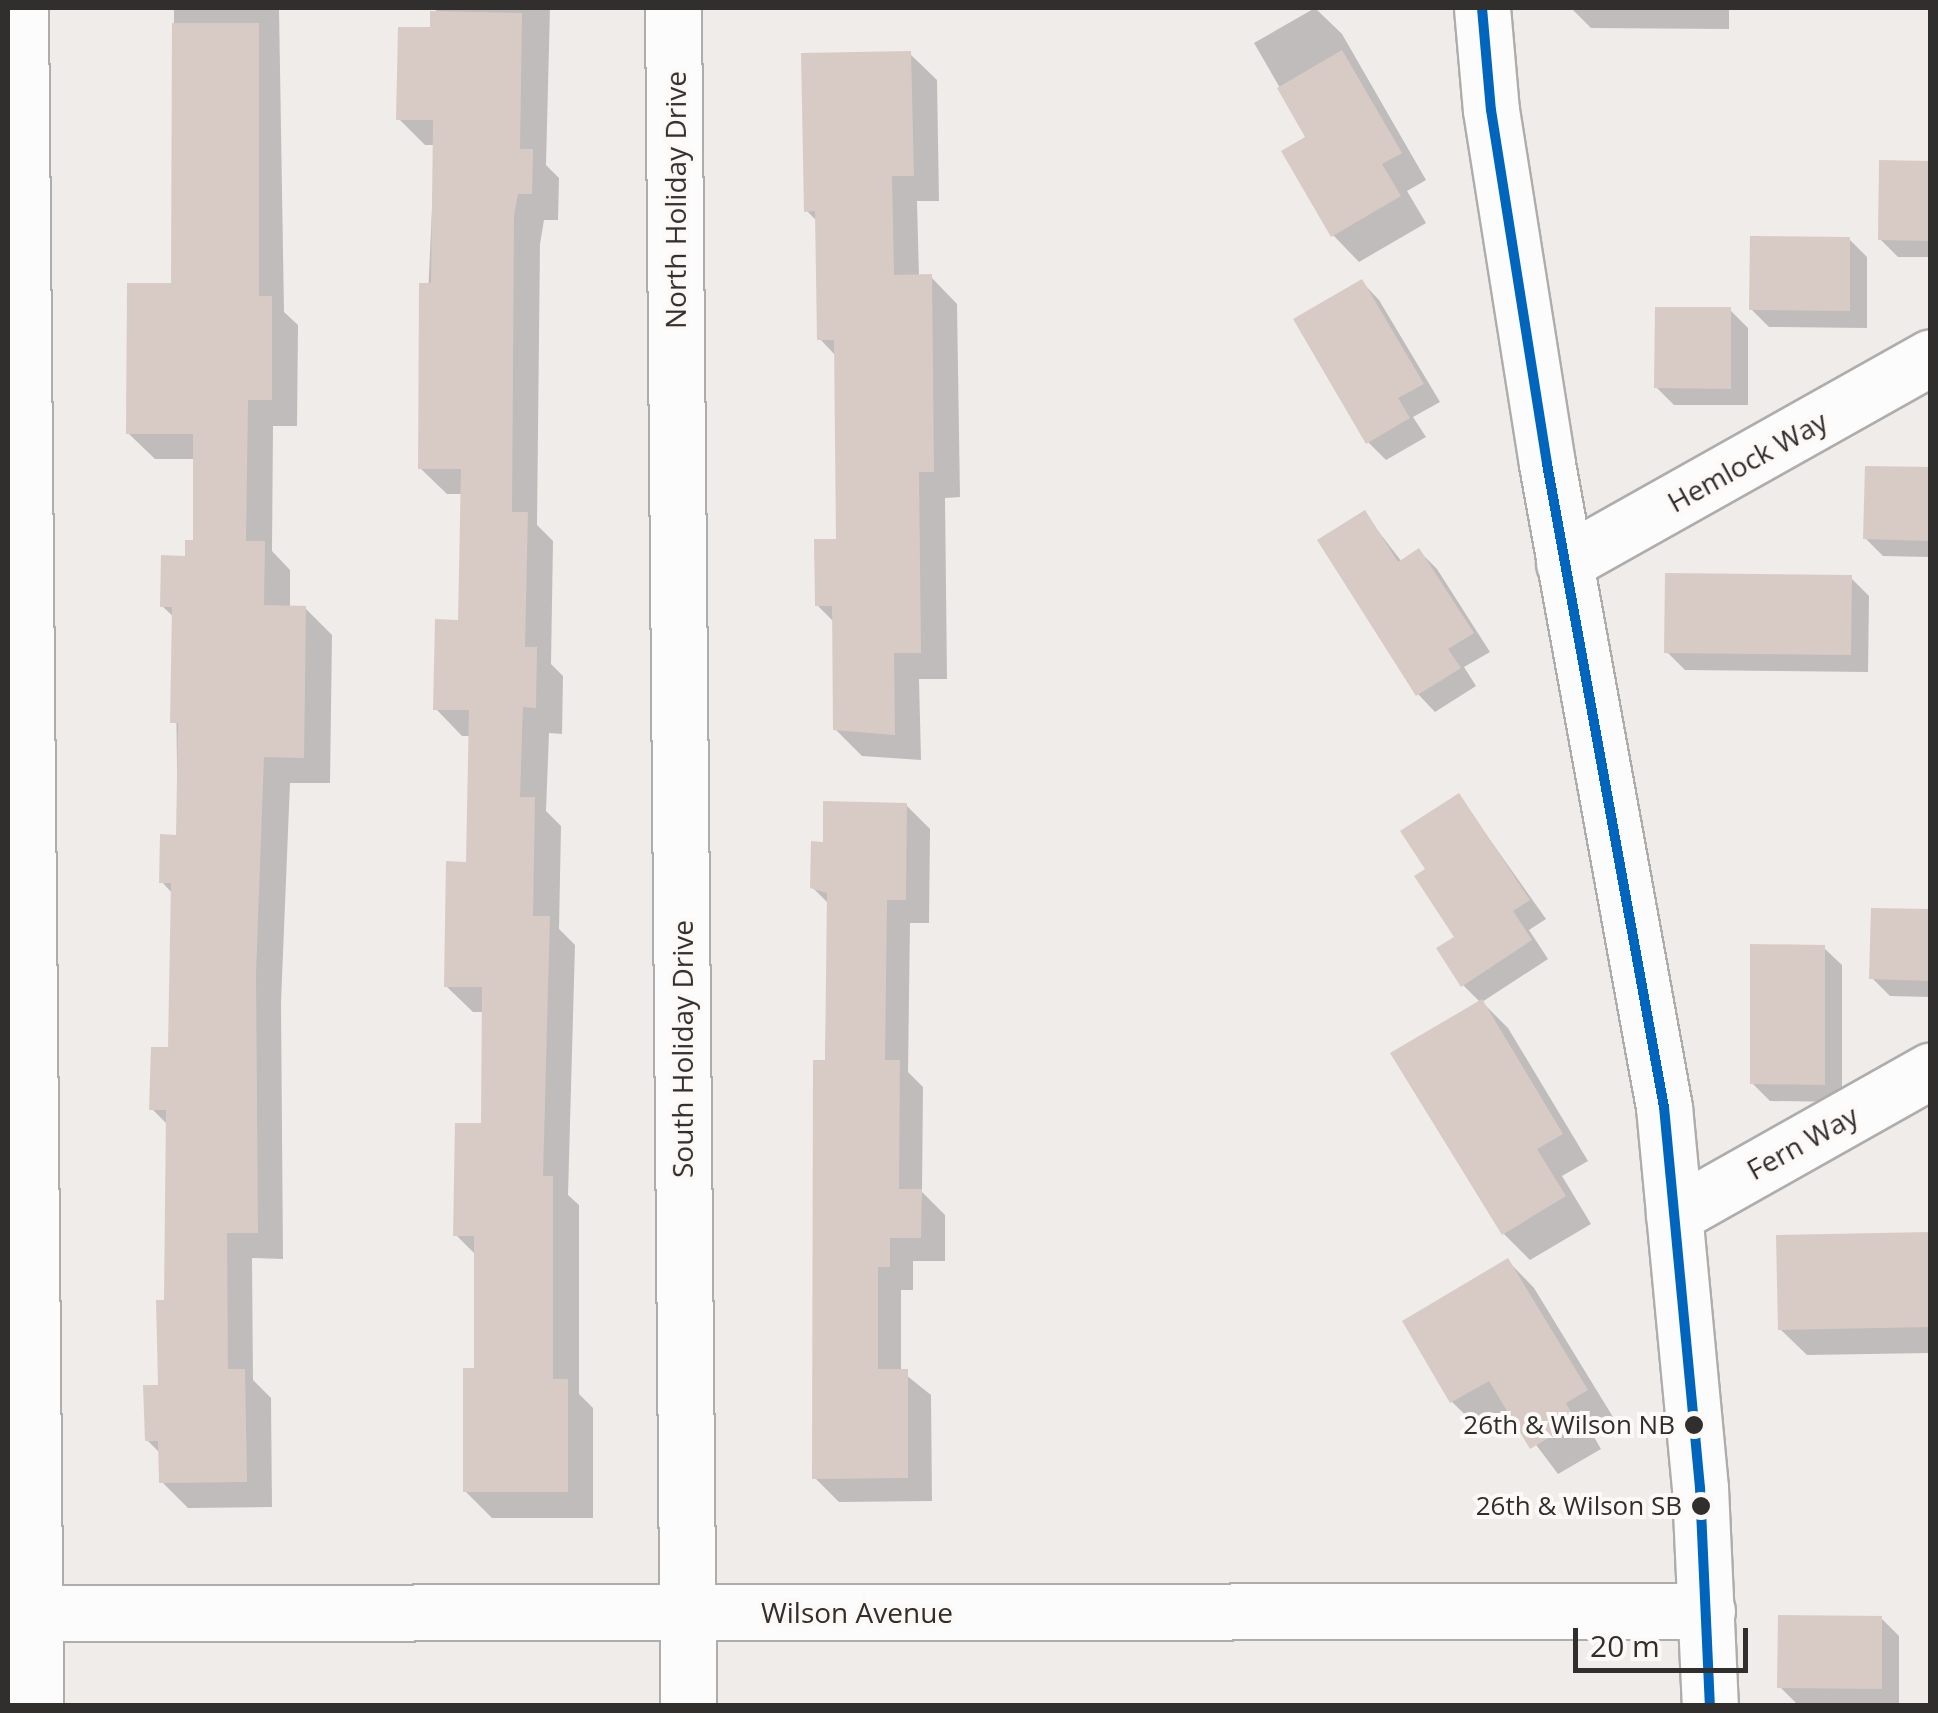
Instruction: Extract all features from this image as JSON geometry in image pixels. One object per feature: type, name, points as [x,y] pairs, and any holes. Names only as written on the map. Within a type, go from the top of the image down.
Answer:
[{"type":"street","points":[[20,8],[21,1613],[35,1706]]},
{"type":"street","name":"North Holiday Drive","points":[[673,8],[676,394]]},
{"type":"street","points":[[1482,8],[1491,110],[1564,564],[1636,932],[1674,1215],[1707,1611],[1710,1706]]},
{"type":"street","name":"Hemlock Way","points":[[1564,564],[1930,358]]},
{"type":"street","name":"South Holiday Drive","points":[[676,394],[688,1706]]},
{"type":"street","name":"Fern Way","points":[[1674,1215],[1930,1071]]},
{"type":"street","name":"Wilson Avenue","points":[[21,1613],[1707,1611]]},
{"type":"building","points":[[430,11],[522,13],[520,149],[533,149],[532,194],[518,194],[514,216],[512,512],[528,512],[525,647],[537,647],[536,708],[523,707],[520,797],[535,797],[533,916],[550,916],[543,1176],[553,1176],[553,1379],[568,1379],[568,1492],[463,1492],[463,1368],[474,1368],[474,1236],[453,1236],[455,1123],[481,1123],[482,987],[444,987],[446,861],[466,862],[469,710],[433,710],[435,619],[458,620],[461,469],[418,469],[419,283],[431,283],[433,120],[396,120],[398,27],[430,27]]},
{"type":"building","points":[[172,23],[259,23],[259,296],[272,296],[272,400],[248,400],[246,541],[265,541],[264,605],[306,606],[304,758],[264,757],[256,974],[258,1233],[227,1233],[228,1369],[245,1369],[247,1482],[159,1483],[158,1441],[145,1441],[143,1385],[158,1385],[156,1300],[164,1300],[166,1110],[149,1110],[151,1047],[168,1047],[171,883],[159,883],[160,834],[176,835],[178,723],[170,723],[172,607],[160,607],[161,555],[185,556],[185,540],[193,540],[193,434],[126,434],[127,283],[171,283]]},
{"type":"building","points":[[1342,50],[1402,153],[1382,164],[1401,196],[1331,237],[1281,151],[1305,137],[1277,88]]},
{"type":"building","points":[[911,51],[914,176],[892,176],[894,275],[932,274],[934,472],[919,472],[921,653],[894,653],[895,735],[833,730],[832,606],[815,606],[814,539],[836,539],[834,340],[817,340],[815,211],[804,212],[801,53]]},
{"type":"building","points":[[1879,160],[1930,161],[1930,241],[1878,240]]},
{"type":"building","points":[[1750,236],[1850,237],[1850,311],[1749,310]]},
{"type":"building","points":[[1362,279],[1424,384],[1398,398],[1410,418],[1366,444],[1293,319]]},
{"type":"building","points":[[1655,307],[1731,307],[1731,389],[1654,388]]},
{"type":"building","points":[[1865,466],[1930,467],[1930,541],[1863,539]]},
{"type":"building","points":[[1365,510],[1398,562],[1419,548],[1474,633],[1448,649],[1461,668],[1416,696],[1317,540]]},
{"type":"building","points":[[1665,573],[1852,575],[1851,655],[1664,653]]},
{"type":"building","points":[[1459,793],[1530,900],[1513,911],[1532,940],[1461,987],[1436,948],[1454,937],[1414,876],[1425,869],[1400,831]]},
{"type":"building","points":[[823,801],[907,803],[906,900],[887,900],[885,1060],[900,1060],[899,1189],[922,1189],[921,1238],[890,1238],[890,1267],[878,1267],[878,1369],[908,1369],[908,1478],[812,1479],[813,1060],[825,1060],[827,893],[810,888],[811,841],[823,842]]},
{"type":"building","points":[[1871,908],[1930,909],[1930,981],[1869,979]]},
{"type":"building","points":[[1750,944],[1825,945],[1825,1085],[1750,1084]]},
{"type":"building","points":[[1482,999],[1563,1134],[1537,1149],[1566,1196],[1502,1235],[1390,1053]]},
{"type":"building","points":[[1930,1232],[1930,1327],[1778,1330],[1776,1235]]},
{"type":"building","points":[[1508,1258],[1588,1390],[1566,1403],[1576,1422],[1530,1449],[1489,1381],[1450,1403],[1402,1321]]},
{"type":"building","points":[[1778,1615],[1882,1616],[1882,1689],[1777,1688]]},
{"type":"transit line","points":[[1482,8],[1491,110],[1547,464],[1664,1107],[1700,1488],[1710,1706]]},
{"type":"place","name":"26th & Wilson NB","points":[[1694,1425]]},
{"type":"place","name":"26th & Wilson SB","points":[[1701,1506]]}]
